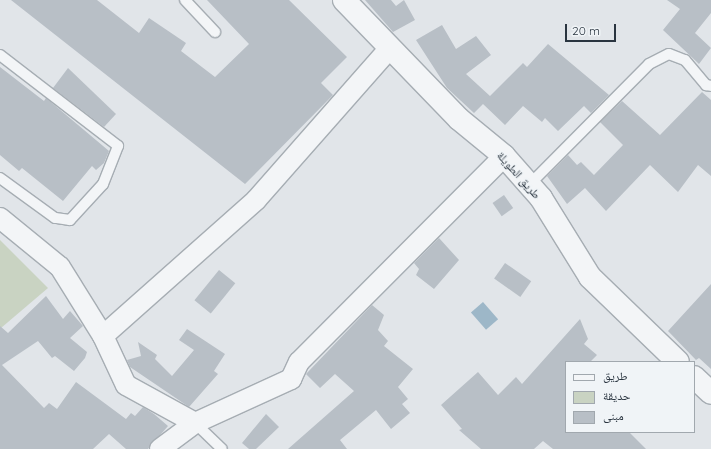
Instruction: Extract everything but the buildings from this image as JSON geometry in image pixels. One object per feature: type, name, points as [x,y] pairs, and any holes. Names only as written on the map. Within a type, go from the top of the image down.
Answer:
[{"type":"street","name":"طريق الطويلة","points":[[344,0],[389,49],[459,119],[504,156],[541,198],[590,277],[677,361]]},
{"type":"street","points":[[103,336],[256,200],[389,49]]},
{"type":"street","points":[[160,449],[195,423],[291,379],[299,362],[504,156]]},
{"type":"street","points":[[0,218],[60,266],[103,336],[126,385],[195,423]]},
{"type":"street","points":[[695,378],[711,393]]},
{"type":"lane","points":[[185,0],[215,32]]},
{"type":"lane","points":[[529,185],[650,64],[669,54],[685,60],[706,85],[711,86]]},
{"type":"lane","points":[[0,55],[118,146],[103,184],[70,220],[56,218],[0,178]]},
{"type":"lane","points":[[195,423],[222,449]]},
{"type":"green space","points":[[0,240],[48,288],[1,328],[0,327]]},
{"type":"water","points":[[483,302],[498,319],[486,330],[471,312]]}]
